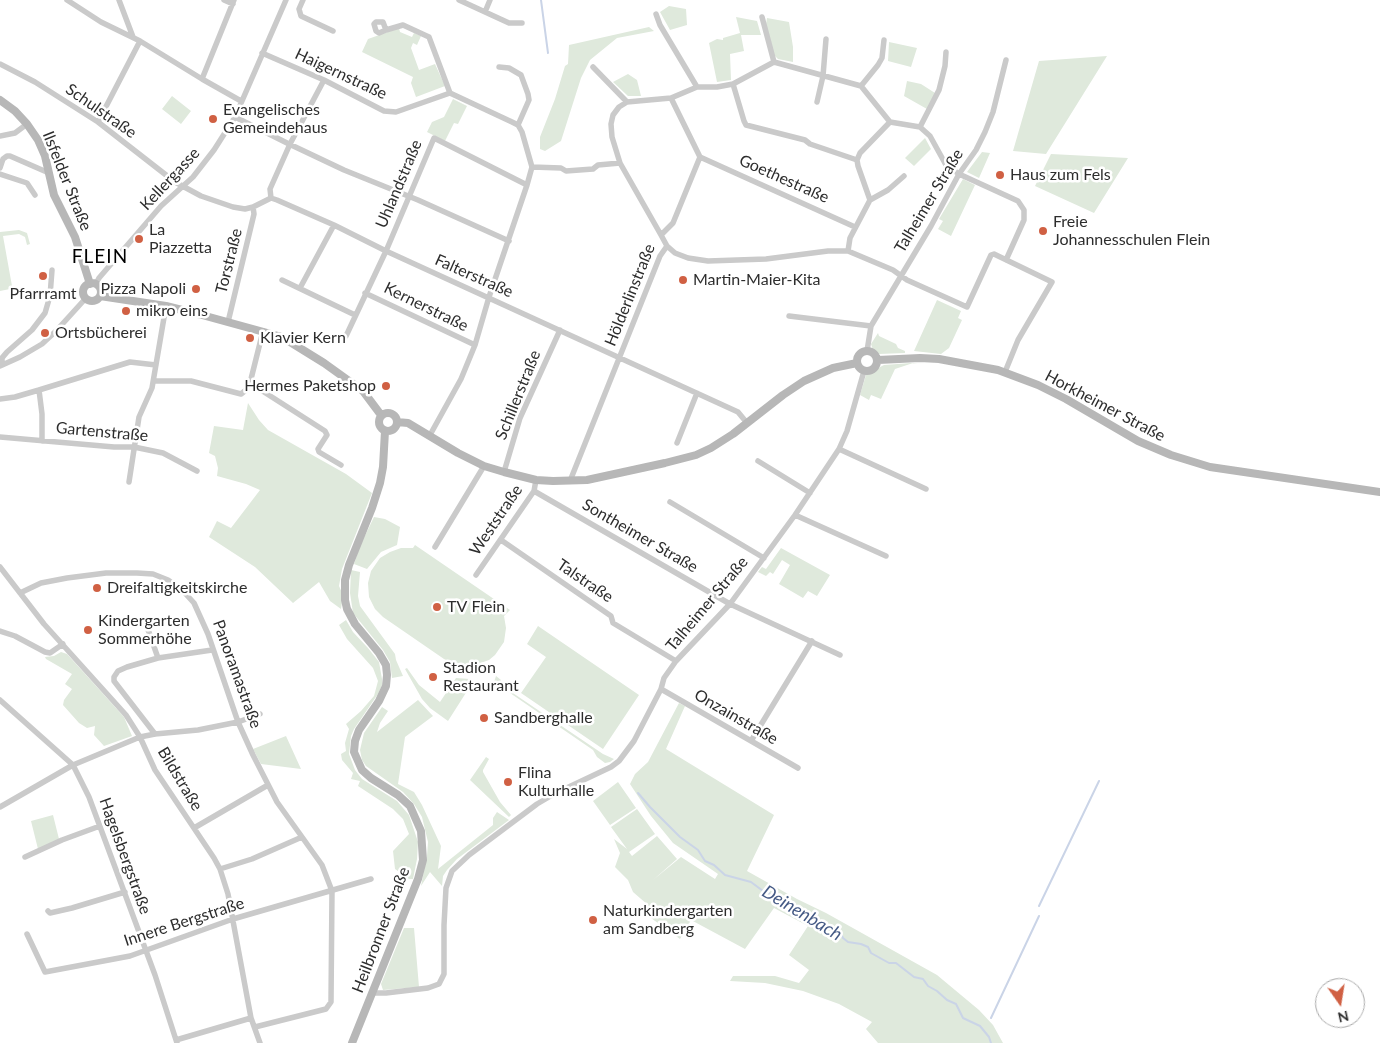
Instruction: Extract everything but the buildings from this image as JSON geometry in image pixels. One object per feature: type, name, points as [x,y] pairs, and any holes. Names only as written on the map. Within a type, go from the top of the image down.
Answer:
[{"type":"main road","name":"Ilsfelder Straße","points":[[0,100],[15,111],[35,135],[41,147],[54,195],[75,237],[93,284]]},
{"type":"main road","points":[[100,296],[100,289],[93,284],[84,289],[86,298],[95,300],[100,296],[166,306],[282,337],[344,376],[363,391],[381,415]]},
{"type":"main road","points":[[867,351],[873,352],[878,360],[874,369],[864,371],[857,363],[860,353],[867,351]]},
{"type":"main road","name":"Horkheimer Straße","points":[[878,360],[939,359],[977,365],[1004,372],[1066,399],[1138,441],[1171,455],[1210,467],[1380,492]]},
{"type":"main road","points":[[397,422],[408,423],[458,453],[484,466],[504,472],[536,480],[570,481],[603,477],[696,455],[711,448],[804,381],[819,374],[857,363]]},
{"type":"main road","points":[[390,413],[395,415],[397,422],[393,430],[385,431],[381,429],[378,424],[381,415],[390,413]]},
{"type":"main road","name":"Heilbronner Straße","points":[[352,1043],[418,879],[423,860],[422,831],[410,806],[398,795],[362,770],[354,752],[359,730],[386,686],[386,665],[379,653],[354,624],[345,600],[345,580],[349,565],[372,508],[383,467],[385,431]]},
{"type":"street","points":[[67,0],[101,22],[133,37],[241,101]]},
{"type":"street","points":[[119,0],[133,37]]},
{"type":"street","points":[[202,79],[233,2],[224,0]]},
{"type":"street","name":"Kellergasse","points":[[93,284],[161,206],[183,187],[214,150],[235,117],[286,0]]},
{"type":"street","points":[[302,0],[299,9],[302,16],[333,31]]},
{"type":"street","points":[[458,0],[509,23],[522,23]]},
{"type":"street","points":[[485,12],[490,0]]},
{"type":"street","points":[[656,14],[660,25],[697,87]]},
{"type":"street","points":[[762,17],[774,62]]},
{"type":"street","points":[[386,30],[403,25],[429,37],[450,93],[518,125],[522,132],[532,167],[475,345],[461,379],[430,435]]},
{"type":"street","points":[[816,102],[823,76],[826,39]]},
{"type":"street","points":[[861,86],[882,58],[884,40]]},
{"type":"street","points":[[98,122],[140,41]]},
{"type":"street","points":[[920,127],[939,90],[945,66],[946,52]]},
{"type":"street","name":"Haigernstraße","points":[[262,53],[324,80],[384,111],[396,112],[450,93]]},
{"type":"street","name":"Talheimer Straße","points":[[867,351],[871,326],[985,132],[993,112],[1006,60]]},
{"type":"street","points":[[660,235],[620,163],[612,137],[611,124],[613,115],[619,107],[627,102],[671,98],[697,87],[717,87],[733,84],[774,62],[861,86],[890,122],[920,127],[930,136],[946,165],[959,174],[1018,201],[1024,210],[1024,220],[1006,260]]},
{"type":"street","name":"Schulstraße","points":[[0,64],[35,82],[98,122],[183,187]]},
{"type":"street","points":[[499,67],[509,68],[521,75],[528,94],[529,100],[518,125]]},
{"type":"street","points":[[593,67],[627,102]]},
{"type":"street","points":[[183,187],[201,196],[245,209],[271,198],[270,189],[290,144],[324,80]]},
{"type":"street","points":[[733,84],[746,125],[805,140],[810,144],[857,160]]},
{"type":"street","points":[[671,98],[700,157]]},
{"type":"street","points":[[235,117],[344,170],[509,240]]},
{"type":"street","points":[[870,200],[857,160],[860,153],[890,122]]},
{"type":"street","points":[[0,136],[15,133],[27,124]]},
{"type":"street","name":"Uhlandstraße","points":[[346,336],[386,251],[434,138],[527,185]]},
{"type":"street","points":[[0,168],[3,159],[10,156],[49,173]]},
{"type":"street","name":"Goethestraße","points":[[700,157],[855,227]]},
{"type":"street","name":"Hölderlinstraße","points":[[570,481],[660,256],[667,246],[660,235],[673,223],[700,157]]},
{"type":"street","points":[[532,167],[561,168],[566,171],[593,169],[598,165],[620,163]]},
{"type":"street","points":[[0,174],[27,183],[35,195]]},
{"type":"street","points":[[848,252],[850,238],[870,200],[888,190],[904,176]]},
{"type":"street","name":"Falterstraße","points":[[271,198],[334,225],[386,251],[738,412],[747,423]]},
{"type":"street","name":"Torstraße","points":[[228,322],[254,214],[253,207]]},
{"type":"street","points":[[300,288],[334,225]]},
{"type":"street","points":[[667,246],[674,253],[682,256],[708,261],[766,258],[828,251],[848,252],[893,270],[967,307],[991,255],[994,254],[1052,282],[1018,340],[1004,372]]},
{"type":"street","points":[[1,365],[2,358],[7,352],[32,330],[45,313],[50,296],[52,270]]},
{"type":"street","points":[[282,280],[355,315]]},
{"type":"street","name":"Kernerstraße","points":[[365,293],[475,345]]},
{"type":"street","points":[[1,365],[42,344],[86,298]]},
{"type":"street","points":[[128,482],[141,409],[154,381],[166,306]]},
{"type":"street","points":[[789,316],[871,326]]},
{"type":"street","name":"Schillerstraße","points":[[504,472],[520,418],[560,330]]},
{"type":"street","points":[[154,381],[191,382],[241,394],[250,383],[263,331]]},
{"type":"street","points":[[0,399],[39,390],[130,362],[156,365]]},
{"type":"street","name":"Talheimer Straße","points":[[372,993],[428,988],[439,984],[444,974],[446,888],[452,871],[469,855],[537,804],[615,765],[634,741],[662,689],[664,678],[676,661],[730,604],[810,493],[839,449],[847,431],[864,371]]},
{"type":"street","points":[[250,383],[325,431],[327,435],[318,452],[341,465]]},
{"type":"street","points":[[39,390],[42,414],[42,441]]},
{"type":"street","points":[[677,443],[697,393]]},
{"type":"street","name":"Gartenstraße","points":[[0,437],[134,447],[163,453],[197,471]]},
{"type":"street","points":[[839,449],[926,490]]},
{"type":"street","points":[[758,461],[810,493]]},
{"type":"street","points":[[435,546],[484,466]]},
{"type":"street","name":"Weststraße","points":[[476,575],[534,491],[536,480]]},
{"type":"street","name":"Sontheimer Straße","points":[[534,491],[730,604],[840,655]]},
{"type":"street","points":[[670,502],[764,558]]},
{"type":"street","points":[[795,514],[886,556]]},
{"type":"street","name":"Talstraße","points":[[501,540],[611,616],[613,623],[676,661]]},
{"type":"street","name":"Bildstraße","points":[[0,567],[44,624],[126,714],[140,737],[155,770],[220,869],[233,919],[251,1018],[260,1043]]},
{"type":"street","name":"Panoramastraße","points":[[20,593],[41,583],[106,573],[153,574],[168,580],[184,592],[194,603],[200,615],[238,722],[268,785],[277,802],[322,865],[332,891]]},
{"type":"street","points":[[129,625],[145,621],[158,658]]},
{"type":"street","points":[[0,631],[15,636],[45,652],[50,653],[62,644]]},
{"type":"street","points":[[751,740],[812,641]]},
{"type":"street","points":[[155,734],[114,681],[118,671],[158,658],[212,650]]},
{"type":"street","name":"Onzainstraße","points":[[662,689],[798,768]]},
{"type":"street","points":[[1,702],[73,765]]},
{"type":"street","points":[[0,807],[73,765],[140,737],[198,730],[238,722],[260,714]]},
{"type":"street","name":"Hagelsbergstraße","points":[[73,765],[89,797],[100,826],[177,1042]]},
{"type":"street","points":[[194,828],[268,785]]},
{"type":"street","points":[[25,857],[62,840],[100,826]]},
{"type":"street","points":[[220,869],[252,859],[302,837]]},
{"type":"street","name":"Innere Bergstraße","points":[[27,934],[45,972],[130,956],[233,919],[371,879]]},
{"type":"street","points":[[255,1027],[326,1009],[331,1002],[332,891]]},
{"type":"street","points":[[48,911],[50,913],[72,908],[124,892]]},
{"type":"street","points":[[177,1042],[251,1018]]},
{"type":"shaded area","points":[[669,6],[686,9],[687,25],[670,30],[660,12]]},
{"type":"shaded area","points":[[736,17],[757,21],[761,35],[741,35],[744,51],[730,54],[731,80],[717,82],[709,43],[740,33]]},
{"type":"shaded area","points":[[767,18],[789,22],[793,62],[778,59],[774,55],[766,24]]},
{"type":"shaded area","points":[[649,27],[654,31],[617,38],[590,60],[581,78],[561,141],[545,151],[540,149],[540,137],[555,99],[565,66],[568,64],[569,45]]},
{"type":"shaded area","points":[[399,28],[400,32],[412,37],[414,33],[421,36],[417,45],[413,43],[411,48],[419,70],[435,64],[445,86],[416,97],[411,83],[413,77],[362,52],[368,39]]},
{"type":"shaded area","points":[[889,42],[917,48],[911,67],[888,61]]},
{"type":"shaded area","points":[[1107,56],[1046,154],[1013,151],[1039,61]]},
{"type":"shaded area","points":[[628,74],[637,80],[641,96],[628,96],[613,82]]},
{"type":"shaded area","points":[[907,81],[921,84],[935,93],[927,109],[904,96]]},
{"type":"shaded area","points":[[172,96],[191,111],[181,124],[162,109]]},
{"type":"shaded area","points":[[453,99],[467,106],[458,124],[454,123],[445,141],[427,132],[432,122],[444,117]]},
{"type":"shaded area","points":[[925,138],[931,149],[914,166],[905,158]]},
{"type":"shaded area","points":[[982,152],[990,153],[979,178],[967,172]]},
{"type":"shaded area","points":[[1051,154],[1128,158],[1094,213],[1035,186]]},
{"type":"shaded area","points":[[963,179],[975,185],[951,236],[938,229],[943,221],[939,219]]},
{"type":"shaded area","points":[[19,230],[27,233],[30,244],[27,245],[25,237],[19,234],[3,236],[12,286],[10,289],[0,291],[0,232]]},
{"type":"shaded area","points":[[937,300],[961,311],[958,318],[962,320],[949,348],[941,354],[914,351]]},
{"type":"shaded area","points":[[878,333],[879,336],[896,344],[905,353],[879,354],[873,350],[871,344]]},
{"type":"shaded area","points":[[913,363],[895,369],[881,399],[871,395],[869,400],[860,395],[866,375],[873,373],[884,365]]},
{"type":"shaded area","points":[[248,403],[268,430],[346,474],[372,493],[342,569],[339,586],[343,595],[341,609],[330,601],[319,582],[293,603],[255,567],[209,537],[217,521],[231,528],[260,490],[217,476],[218,468],[215,456],[209,453],[214,426],[243,430]]},
{"type":"shaded area","points":[[374,517],[385,519],[400,527],[397,545],[381,552],[367,569],[354,564],[360,546]]},
{"type":"shaded area","points":[[415,545],[510,610],[504,616],[506,628],[504,642],[489,660],[469,667],[457,665],[444,659],[383,617],[375,609],[369,597],[368,583],[371,571],[380,558],[390,552],[401,548],[413,548]]},
{"type":"shaded area","points":[[781,548],[830,575],[817,596],[808,591],[803,598],[779,584],[790,565],[782,560],[773,574],[770,572],[766,576],[758,572],[762,567],[766,569]]},
{"type":"shaded area","points":[[351,570],[360,572],[358,596],[360,606],[395,654],[403,676],[392,678],[390,662],[383,650],[353,613],[350,593]]},
{"type":"shaded area","points":[[346,620],[353,632],[379,662],[382,679],[382,685],[378,694],[354,729],[351,736],[349,754],[355,770],[362,779],[397,801],[409,815],[418,842],[413,879],[409,879],[395,869],[393,851],[409,834],[403,819],[393,809],[358,786],[360,781],[351,779],[353,773],[342,760],[341,754],[346,751],[345,743],[349,729],[346,724],[374,696],[378,681],[373,668],[347,639],[339,625]]},
{"type":"shaded area","points":[[538,626],[639,695],[603,749],[521,693],[546,657],[527,644]]},
{"type":"shaded area","points":[[61,652],[67,654],[124,717],[132,736],[104,746],[94,735],[95,726],[87,728],[79,723],[63,705],[64,700],[72,689],[65,684],[72,674],[45,657],[54,656]]},
{"type":"shaded area","points":[[407,668],[419,685],[440,702],[456,678],[470,679],[469,688],[448,721],[430,708],[422,699],[405,669]]},
{"type":"shaded area","points":[[496,676],[501,680],[501,685],[603,754],[614,759],[605,763],[597,757],[593,750],[494,682]]},
{"type":"shaded area","points":[[418,700],[433,716],[405,737],[398,784],[414,792],[422,805],[441,846],[438,869],[493,825],[493,818],[497,812],[509,820],[457,859],[443,876],[442,886],[430,872],[421,886],[428,842],[422,817],[403,792],[366,766],[362,760],[360,750],[364,733],[382,707],[388,711],[380,723],[377,732]]},
{"type":"shaded area","points":[[679,703],[685,706],[666,749],[774,815],[747,871],[937,975],[979,1010],[993,1025],[1003,1043],[878,1043],[866,1029],[872,1022],[839,1004],[803,991],[765,983],[730,981],[733,976],[775,976],[799,983],[809,970],[789,955],[808,926],[774,908],[745,949],[691,920],[680,939],[644,913],[648,905],[633,892],[628,880],[615,867],[620,853],[614,839],[627,849],[611,827],[637,809],[655,834],[629,852],[632,856],[657,836],[677,859],[653,880],[681,857],[715,879],[718,874],[673,843],[651,816],[630,784],[635,774],[648,762]]},
{"type":"shaded area","points":[[286,736],[301,769],[261,764],[253,749]]},
{"type":"shaded area","points":[[486,757],[489,759],[483,772],[500,802],[511,815],[509,817],[470,780]]},
{"type":"shaded area","points":[[618,782],[636,808],[610,825],[593,801]]},
{"type":"shaded area","points":[[53,815],[59,839],[38,849],[31,821]]},
{"type":"shaded area","points":[[404,928],[414,928],[419,987],[383,990],[381,984]]},
{"type":"waterway","points":[[541,0],[548,53]]},
{"type":"waterway","points":[[1039,906],[1099,781]]},
{"type":"waterway","name":"Deinenbach","points":[[638,793],[680,837],[698,850],[705,861],[714,865],[725,875],[751,882],[763,891],[791,903],[807,920],[822,922],[840,932],[848,942],[868,947],[871,953],[889,963],[896,963],[914,977],[923,979],[928,986],[947,1000],[956,1004],[963,1018],[980,1026],[989,1037],[991,1043]]},
{"type":"waterway","points":[[991,1018],[1039,916]]},
{"type":"place","name":"Evangelisches Gemeindehaus","points":[[213,119]]},
{"type":"place","name":"Haus zum Fels","points":[[1000,175]]},
{"type":"place","name":"Freie Johannesschulen Flein","points":[[1043,231]]},
{"type":"place","name":"La Piazzetta","points":[[139,239]]},
{"type":"place","name":"Pfarrramt","points":[[43,276]]},
{"type":"place","name":"Martin-Maier-Kita","points":[[683,280]]},
{"type":"place","name":"Pizza Napoli","points":[[196,289]]},
{"type":"place","name":"mikro eins","points":[[126,311]]},
{"type":"place","name":"Ortsbücherei","points":[[45,333]]},
{"type":"place","name":"Klavier Kern","points":[[250,338]]},
{"type":"place","name":"Hermes Paketshop","points":[[386,386]]},
{"type":"place","name":"Dreifaltigkeitskirche","points":[[97,588]]},
{"type":"place","name":"TV Flein","points":[[437,607]]},
{"type":"place","name":"Kindergarten Sommerhöhe","points":[[88,630]]},
{"type":"place","name":"Stadion Restaurant","points":[[433,677]]},
{"type":"place","name":"Sandberghalle","points":[[484,718]]},
{"type":"place","name":"Flina Kulturhalle","points":[[508,782]]},
{"type":"place","name":"Naturkindergarten am Sandberg","points":[[593,920]]},
{"type":"district","name":"FLEIN","points":[[100,257]]}]
